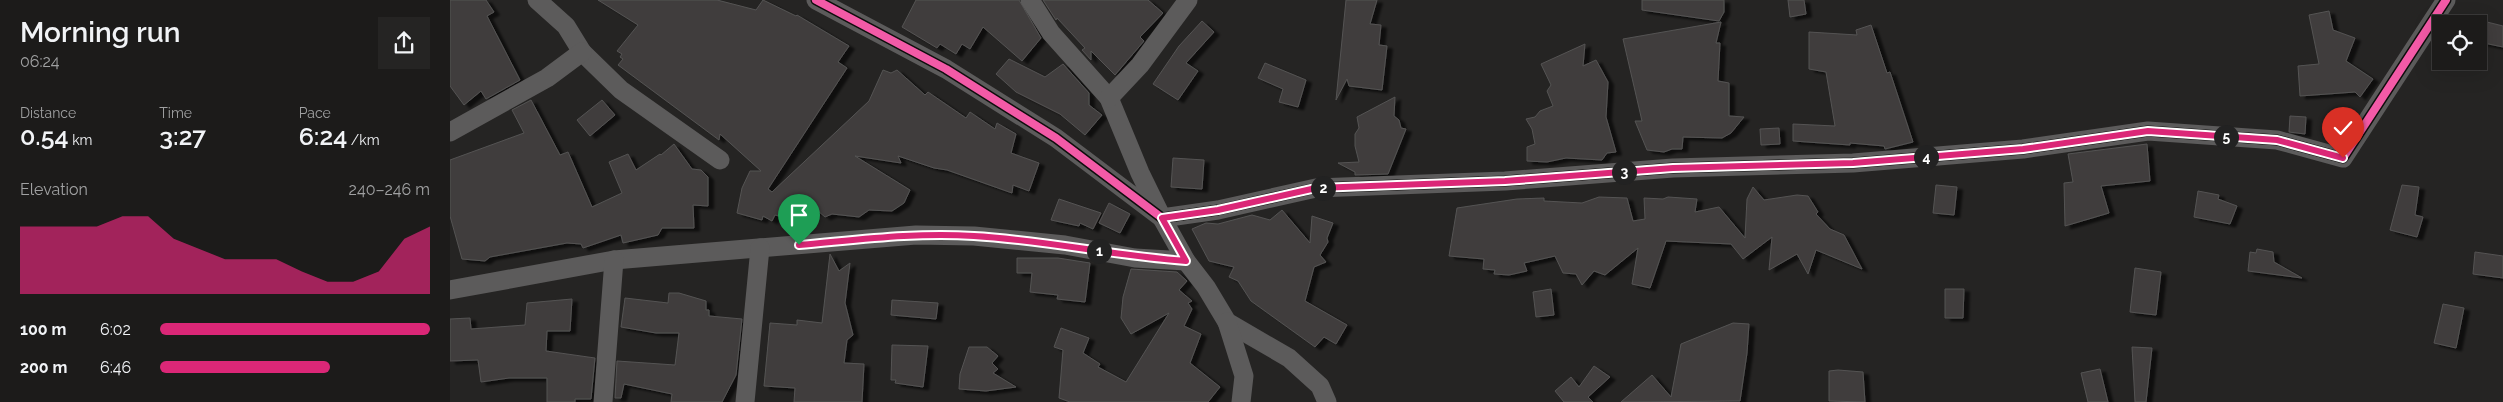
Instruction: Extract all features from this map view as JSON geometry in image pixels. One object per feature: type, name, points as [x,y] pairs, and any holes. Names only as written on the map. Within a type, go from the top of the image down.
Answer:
[{"type":"street","points":[[537,0],[566,26],[582,52],[622,90],[720,160]]},
{"type":"street","points":[[816,0],[946,69],[1056,138],[1162,218],[1218,210],[1316,188],[1505,181],[1673,168],[1853,163],[2023,149],[2148,131],[2277,140],[2343,158],[2446,0]]},
{"type":"street","points":[[1030,0],[1051,33],[1109,98],[1140,174],[1162,218],[1186,261],[1206,288],[1227,322],[1244,376],[1241,402]]},
{"type":"street","points":[[1109,98],[1140,65],[1188,0]]},
{"type":"street","points":[[450,132],[547,78],[582,52]]},
{"type":"street","points":[[450,290],[614,260],[916,235],[974,236],[1065,245],[1135,258],[1186,261]]},
{"type":"street","points":[[745,402],[760,248]]},
{"type":"street","points":[[603,402],[614,260]]},
{"type":"street","points":[[1227,322],[1289,358],[1320,386],[1327,402]]},
{"type":"building","points":[[450,0],[486,0],[494,12],[487,16],[520,80],[486,99],[481,91],[464,105],[450,86]]},
{"type":"building","points":[[598,0],[717,0],[756,10],[763,0],[797,15],[849,46],[838,62],[847,68],[768,189],[772,192],[869,101],[883,70],[891,73],[897,70],[925,95],[928,92],[966,118],[970,112],[995,129],[997,123],[1016,134],[1011,153],[1039,163],[1029,191],[1013,185],[1012,193],[947,170],[934,168],[898,156],[901,163],[855,156],[910,190],[904,203],[892,211],[869,210],[859,217],[832,214],[825,217],[818,211],[791,219],[775,215],[772,221],[763,216],[762,220],[737,213],[742,188],[750,171],[761,171],[720,134],[719,140],[618,65],[623,59],[620,57],[622,54],[617,51],[638,25]]},
{"type":"building","points":[[916,0],[1019,0],[1041,38],[1022,61],[983,27],[970,49],[962,44],[956,54],[940,44],[937,48],[902,27]]},
{"type":"building","points":[[1043,0],[1148,0],[1163,13],[1140,37],[1144,41],[1115,75],[1091,51],[1091,60],[1082,50],[1085,48],[1057,18],[1056,20]]},
{"type":"building","points":[[1346,0],[1377,0],[1370,24],[1381,25],[1379,45],[1387,46],[1382,90],[1349,86],[1347,79],[1336,100]]},
{"type":"building","points":[[1642,0],[1724,0],[1724,12],[1719,21],[1642,10]]},
{"type":"building","points":[[1788,0],[1804,0],[1806,14],[1790,17]]},
{"type":"building","points":[[2329,11],[2333,30],[2355,38],[2346,61],[2373,79],[2360,97],[2355,92],[2300,96],[2298,66],[2319,64],[2309,15]]},
{"type":"building","points":[[1202,21],[1214,32],[1186,63],[1198,71],[1178,100],[1153,84],[1179,46]]},
{"type":"building","points":[[1721,22],[1716,43],[1720,43],[1718,81],[1729,83],[1729,116],[1744,117],[1731,133],[1722,138],[1683,137],[1682,149],[1672,149],[1664,152],[1647,150],[1635,121],[1642,121],[1623,39]]},
{"type":"building","points":[[2487,22],[2503,26],[2503,47],[2487,44]]},
{"type":"building","points":[[1871,25],[1887,73],[1890,72],[1913,142],[1885,149],[1884,146],[1850,143],[1850,145],[1793,141],[1793,124],[1835,126],[1826,72],[1809,69],[1809,32],[1857,35],[1856,30]]},
{"type":"building","points":[[1585,44],[1583,66],[1596,60],[1608,82],[1606,117],[1616,152],[1607,153],[1602,160],[1566,158],[1547,162],[1527,161],[1527,147],[1535,144],[1532,129],[1526,119],[1535,117],[1540,111],[1553,106],[1547,91],[1551,85],[1541,64]]},
{"type":"building","points":[[1009,59],[1045,77],[1063,64],[1089,93],[1089,105],[1102,115],[1085,135],[1060,114],[1016,92],[996,74]]},
{"type":"building","points":[[1265,63],[1306,80],[1298,107],[1279,102],[1283,89],[1258,78]]},
{"type":"building","points":[[1395,97],[1394,116],[1399,120],[1401,128],[1406,129],[1388,174],[1355,175],[1355,172],[1338,163],[1359,162],[1355,146],[1355,134],[1359,128],[1357,117]]},
{"type":"building","points":[[531,100],[560,155],[568,152],[592,207],[622,193],[609,162],[628,154],[636,170],[661,155],[674,144],[692,169],[701,170],[708,177],[708,206],[693,205],[694,228],[662,228],[658,235],[623,243],[621,235],[583,248],[581,244],[567,243],[490,257],[485,261],[462,259],[450,216],[450,160],[524,133],[512,110]]},
{"type":"building","points":[[602,100],[615,115],[590,136],[577,120]]},
{"type":"building","points":[[2290,116],[2306,117],[2305,134],[2289,132]]},
{"type":"building","points":[[1779,128],[1780,144],[1761,145],[1760,129]]},
{"type":"building","points":[[2147,144],[2150,181],[2101,186],[2109,213],[2065,226],[2064,183],[2073,182],[2068,154]]},
{"type":"building","points":[[1173,158],[1204,160],[1202,189],[1171,187]]},
{"type":"building","points":[[1936,185],[1957,187],[1954,215],[1933,213]]},
{"type":"building","points":[[2402,185],[2419,187],[2415,215],[2423,217],[2417,237],[2390,230]]},
{"type":"building","points":[[1753,187],[1764,200],[1797,195],[1808,196],[1818,212],[1816,214],[1830,229],[1844,235],[1862,269],[1816,250],[1808,274],[1797,254],[1769,270],[1772,237],[1743,259],[1731,244],[1666,241],[1650,288],[1632,284],[1638,248],[1605,275],[1594,271],[1582,285],[1576,274],[1563,273],[1555,256],[1524,263],[1527,271],[1509,275],[1494,274],[1495,270],[1483,269],[1484,259],[1449,256],[1457,208],[1517,199],[1544,198],[1544,201],[1582,203],[1599,197],[1627,198],[1633,221],[1645,219],[1644,198],[1697,199],[1695,212],[1719,207],[1745,238],[1747,199]]},
{"type":"building","points":[[2198,191],[2219,195],[2218,199],[2237,206],[2230,224],[2194,217]]},
{"type":"building","points":[[1059,199],[1101,213],[1093,229],[1080,223],[1079,226],[1051,220]]},
{"type":"building","points":[[1109,203],[1130,214],[1120,233],[1099,223]]},
{"type":"building","points":[[1282,210],[1310,243],[1312,216],[1333,223],[1327,238],[1328,242],[1320,255],[1326,262],[1314,267],[1305,301],[1347,325],[1336,344],[1324,337],[1315,347],[1251,301],[1238,281],[1229,277],[1234,267],[1209,261],[1192,229],[1206,223],[1218,224],[1252,215],[1270,220]]},
{"type":"building","points":[[2257,249],[2273,252],[2274,262],[2302,278],[2248,271],[2250,252],[2256,253]]},
{"type":"building","points":[[2475,252],[2503,256],[2503,278],[2473,274]]},
{"type":"building","points":[[830,254],[839,271],[850,263],[845,303],[853,335],[847,340],[844,363],[864,364],[862,402],[794,402],[795,388],[764,386],[770,323],[797,325],[797,320],[822,323]]},
{"type":"building","points":[[1017,258],[1058,258],[1090,263],[1085,302],[1057,299],[1058,295],[1030,292],[1032,273],[1017,273]]},
{"type":"building","points":[[2135,268],[2161,272],[2156,315],[2130,312]]},
{"type":"building","points":[[1131,269],[1177,272],[1187,281],[1179,290],[1192,301],[1188,303],[1192,309],[1184,326],[1201,334],[1190,363],[1220,387],[1208,402],[1070,402],[1059,398],[1063,350],[1054,347],[1061,328],[1089,338],[1083,353],[1100,364],[1098,367],[1126,382],[1169,313],[1131,334],[1121,318],[1123,297]]},
{"type":"building","points":[[1551,289],[1554,315],[1536,317],[1533,292]]},
{"type":"building","points":[[1945,289],[1964,289],[1963,318],[1945,318]]},
{"type":"building","points":[[669,293],[679,293],[706,301],[706,310],[709,310],[709,316],[742,319],[736,375],[722,402],[671,402],[672,394],[624,384],[621,398],[615,398],[617,361],[675,365],[679,333],[656,333],[621,327],[625,298],[668,303]]},
{"type":"building","points":[[572,299],[570,331],[547,331],[546,351],[595,358],[591,399],[575,399],[575,402],[547,402],[547,378],[509,378],[481,382],[478,360],[450,361],[450,319],[470,318],[471,329],[525,325],[527,303]]},
{"type":"building","points":[[892,300],[938,303],[936,319],[891,315]]},
{"type":"building","points":[[2443,304],[2464,308],[2456,348],[2434,343]]},
{"type":"building","points":[[1733,323],[1749,324],[1740,401],[1621,402],[1652,375],[1671,397],[1681,344]]},
{"type":"building","points":[[892,345],[928,346],[923,387],[895,383],[896,380],[891,380]]},
{"type":"building","points":[[969,347],[987,347],[998,356],[992,363],[998,369],[993,373],[1016,387],[986,391],[959,389],[960,374]]},
{"type":"building","points":[[2132,347],[2152,348],[2146,402],[2135,402]]},
{"type":"building","points":[[1594,366],[1610,377],[1588,397],[1593,402],[1564,402],[1555,391],[1571,377],[1579,387]]},
{"type":"building","points":[[2100,369],[2108,402],[2088,402],[2081,373]]},
{"type":"building","points":[[1829,371],[1863,372],[1865,402],[1829,401]]},
{"type":"cycle path","points":[[816,0],[946,69],[1056,138],[1162,218],[1218,210],[1316,188],[1505,181],[1673,168],[1853,163],[2023,149],[2148,131],[2277,140],[2343,158],[2446,0]]},
{"type":"route","points":[[799,245],[916,235],[974,236],[1065,245],[1135,258],[1186,261],[1162,218],[1218,210],[1316,188],[1505,181],[1673,168],[1853,163],[2023,149],[2148,131],[2277,140],[2343,158]]}]
